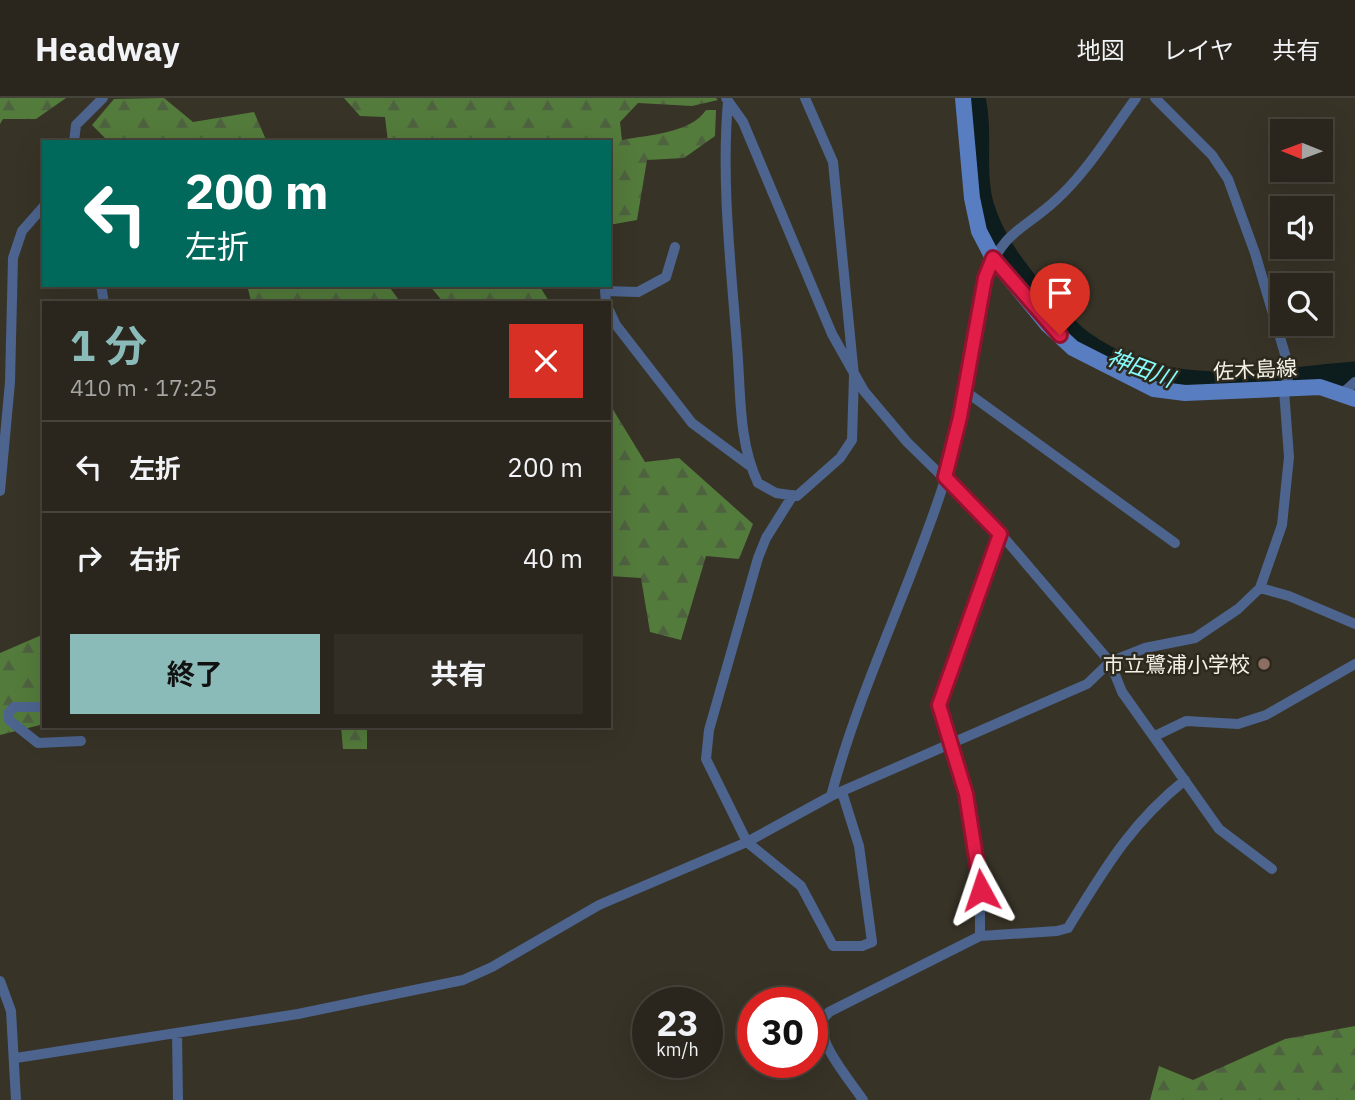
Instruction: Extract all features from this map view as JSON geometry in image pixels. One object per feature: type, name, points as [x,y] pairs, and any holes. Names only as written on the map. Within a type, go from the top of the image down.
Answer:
[{"type":"main road","name":"佐木島線","points":[[963,98],[972,198],[979,231],[993,258],[1047,324],[1073,348],[1125,377],[1154,389],[1185,393],[1320,387],[1351,392]]},
{"type":"street","points":[[74,140],[76,125],[103,98]]},
{"type":"street","points":[[727,100],[725,135],[730,258],[744,443],[750,466],[758,482],[776,493],[793,495],[807,490],[840,458],[852,440],[855,376],[848,291],[835,202],[839,196],[835,173],[805,98]]},
{"type":"street","points":[[831,796],[864,689],[919,553],[945,477],[965,391],[985,278],[993,258],[1002,241],[1057,199],[1136,98]]},
{"type":"street","points":[[16,1058],[347,1005],[463,980],[492,967],[599,905],[747,842],[831,796],[1087,684],[1111,663],[1145,648],[1195,638],[1238,609],[1260,588],[1282,525],[1289,457],[1284,390],[1290,371],[1255,253],[1228,179],[1212,155],[1155,98]]},
{"type":"street","points":[[727,100],[743,122],[832,334],[855,376],[907,442],[1000,534],[1111,663],[1122,692],[1219,829],[1272,869]]},
{"type":"street","points":[[0,491],[10,382],[13,258],[22,231],[42,208]]},
{"type":"street","points":[[606,301],[605,291],[638,292],[666,277],[675,247]]},
{"type":"street","points":[[611,314],[616,325],[692,423],[750,466]]},
{"type":"street","points":[[965,391],[1175,543]]},
{"type":"street","points":[[793,495],[766,538],[758,558],[709,730],[706,760],[747,842],[801,886],[833,946],[862,946],[872,942],[859,846],[842,792]]},
{"type":"street","points":[[980,936],[980,868],[966,794],[939,705],[1000,534]]},
{"type":"street","points":[[1260,588],[1289,596],[1355,624]]},
{"type":"street","points":[[1155,736],[1186,721],[1238,724],[1266,715],[1355,664]]},
{"type":"street","points":[[42,707],[14,708],[9,712],[9,720],[38,743],[81,741]]},
{"type":"street","points":[[863,1100],[833,1057],[823,1036],[823,1019],[829,1012],[980,936],[1068,928],[1122,841],[1158,802],[1185,780]]},
{"type":"street","points":[[0,981],[11,1011],[16,1058],[16,1100]]},
{"type":"street","points":[[177,1033],[178,1100]]},
{"type":"green space","points":[[0,98],[66,98],[36,119],[3,119],[0,124]]},
{"type":"green space","points":[[164,98],[193,122],[254,112],[266,140],[107,140],[92,125],[114,99]]},
{"type":"green space","points":[[344,98],[718,100],[692,106],[638,103],[620,122],[622,140],[680,128],[699,118],[706,110],[716,110],[715,136],[684,158],[647,160],[637,220],[611,225],[611,140],[388,140],[385,117],[360,116]]},
{"type":"green space","points":[[248,287],[389,287],[400,301],[251,301]]},
{"type":"green space","points":[[431,287],[540,287],[549,301],[442,301]]},
{"type":"green space","points":[[611,406],[645,462],[679,458],[753,524],[739,559],[706,556],[681,640],[650,632],[641,578],[611,576]]},
{"type":"green space","points":[[42,635],[42,724],[0,735],[0,653]]},
{"type":"green space","points":[[341,728],[367,728],[367,749],[343,749]]},
{"type":"green space","points":[[1355,1026],[1355,1100],[1150,1100],[1159,1066],[1193,1080],[1285,1039]]},
{"type":"waterway","name":"神田川","points":[[974,98],[979,191],[986,217],[1022,277],[1081,341],[1113,360],[1146,373],[1179,380],[1248,382],[1355,373]]},
{"type":"place","name":"市立鷺浦小学校","points":[[1264,664]]},
{"type":"route","points":[[981,890],[980,868],[966,794],[938,711],[1000,534],[945,477],[960,417],[985,278],[993,258],[1047,324],[1060,335]]}]
